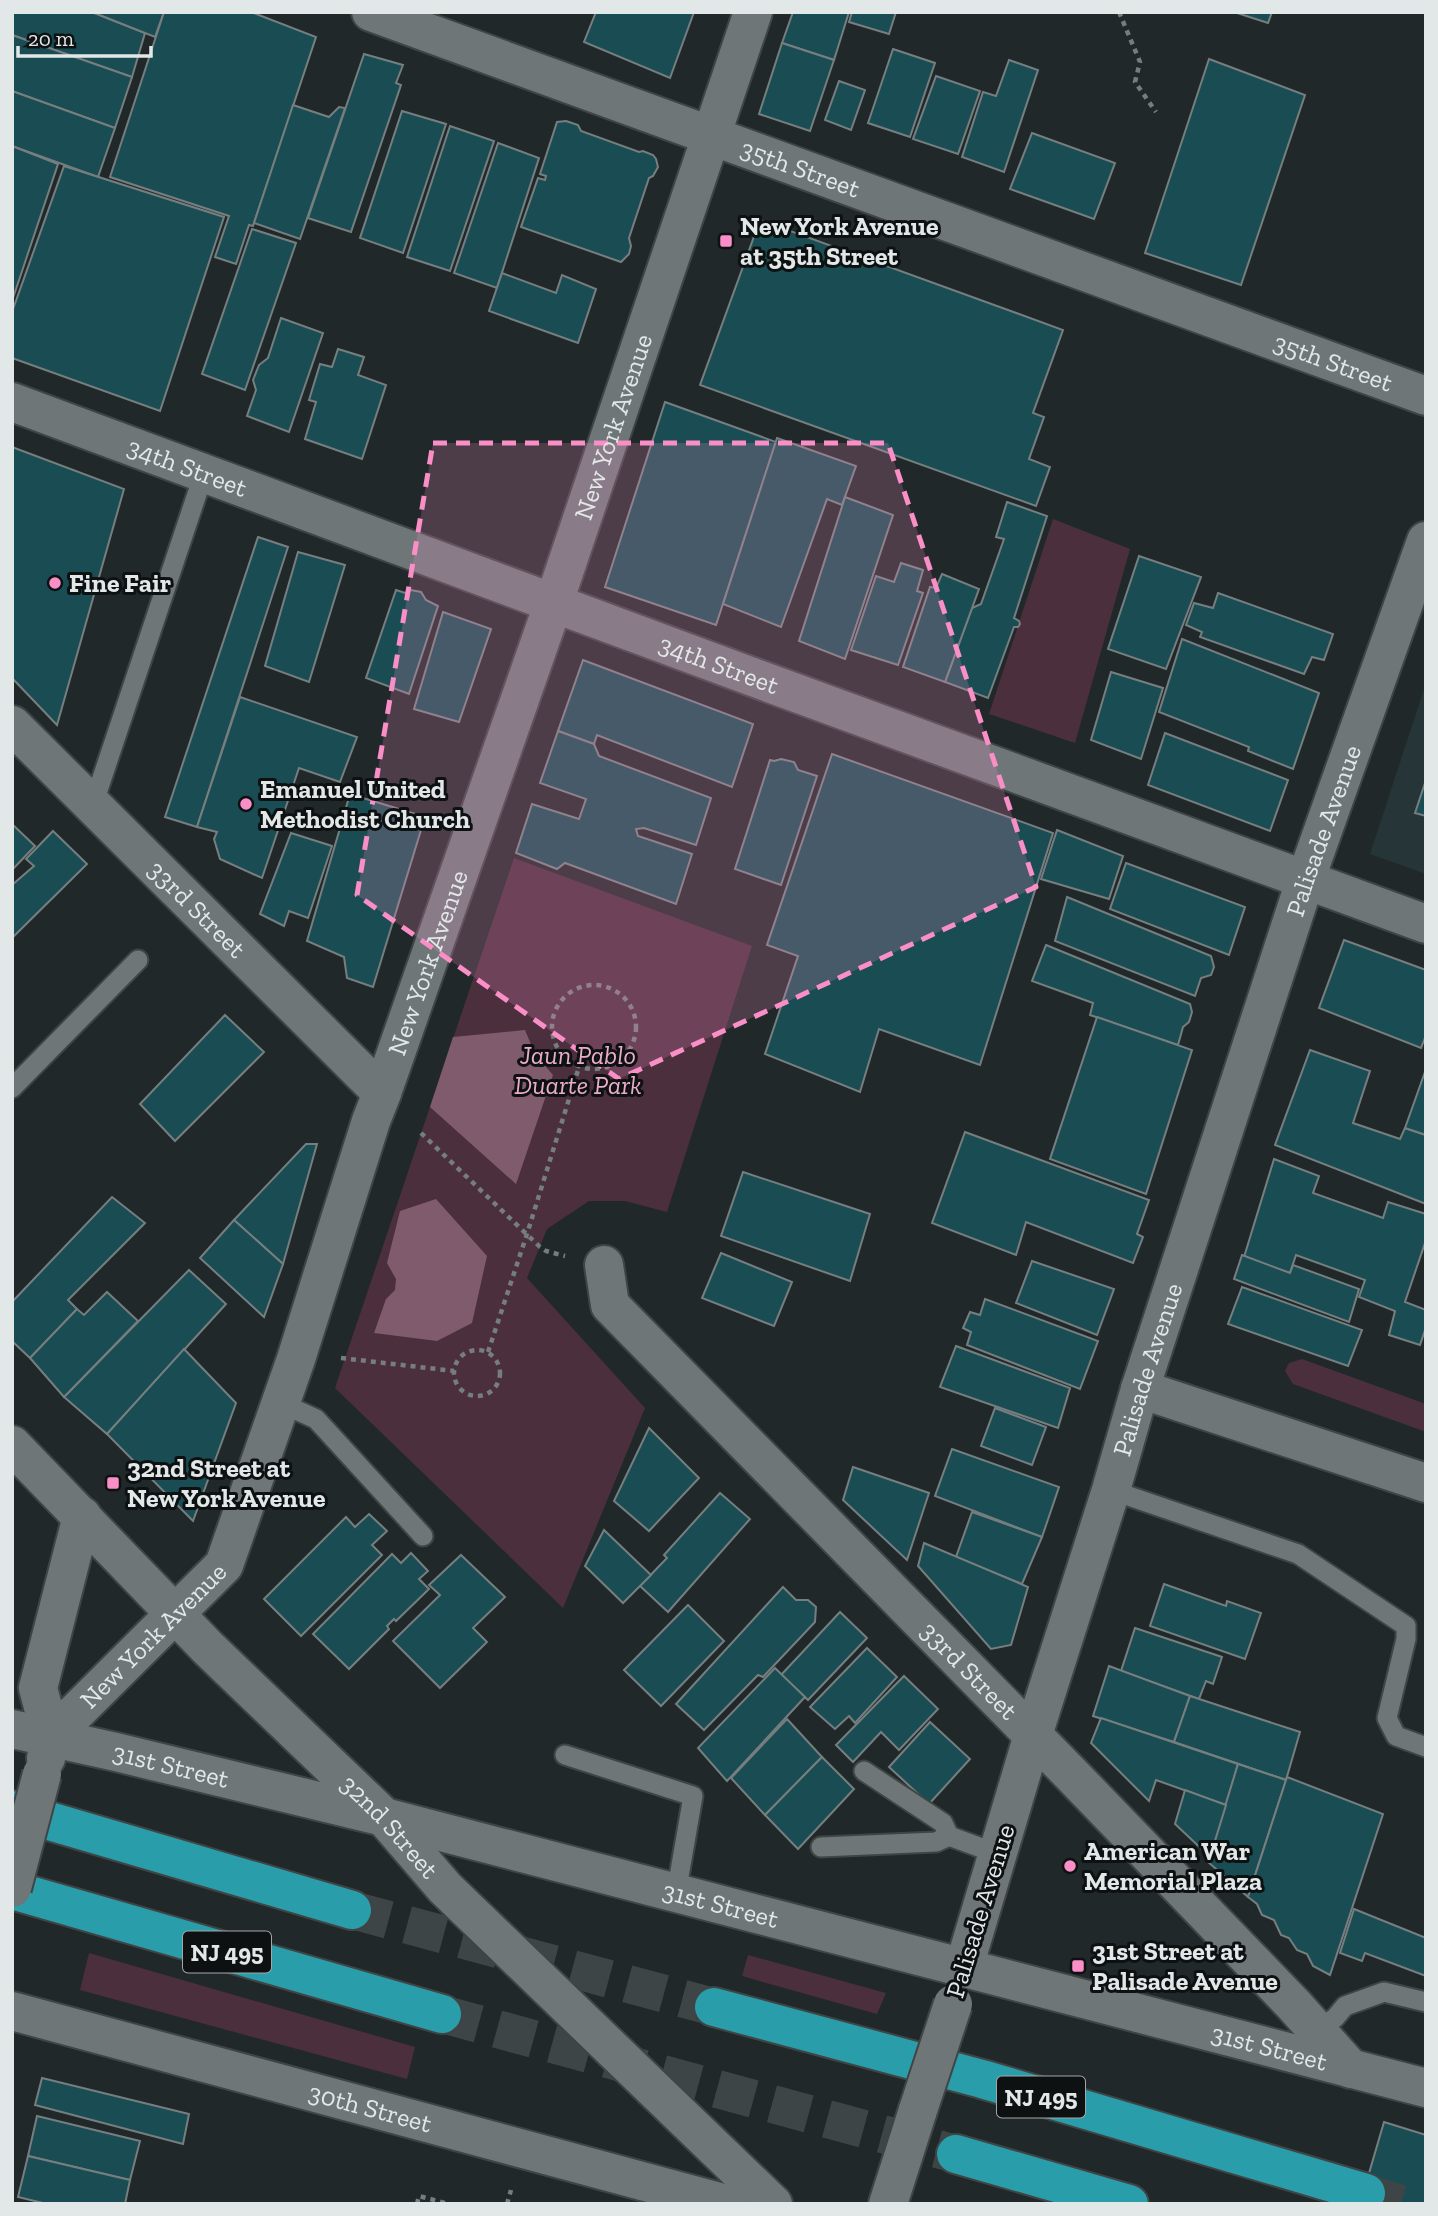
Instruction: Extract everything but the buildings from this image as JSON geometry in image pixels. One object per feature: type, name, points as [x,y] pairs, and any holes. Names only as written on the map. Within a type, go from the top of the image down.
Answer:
[{"type":"highway","points":[[12,1810],[352,1910]]},
{"type":"highway","name":"NJ 495","points":[[12,1889],[442,2014]]},
{"type":"highway","name":"NJ 495","points":[[714,2007],[982,2079],[1366,2193]]},
{"type":"highway","points":[[956,2154],[1129,2204]]},
{"type":"street","name":"35th Street","points":[[371,12],[1426,396]]},
{"type":"street","name":"New York Avenue","points":[[51,1737],[224,1566],[281,1403],[371,1121],[554,602],[753,12]]},
{"type":"street","name":"34th Street","points":[[12,402],[1426,924]]},
{"type":"street","name":"Palisade Avenue","points":[[888,2204],[953,2004],[1140,1389],[1305,881],[1426,541]]},
{"type":"street","name":"33rd Street","points":[[12,724],[382,1093]]},
{"type":"street","name":"33rd Street","points":[[604,1265],[610,1305],[1033,1735],[1351,2069]]},
{"type":"street","points":[[1140,1389],[1426,1483]]},
{"type":"street","name":"32nd Street","points":[[12,1446],[174,1615],[384,1817],[445,1888],[773,2204]]},
{"type":"street","name":"New York Avenue","points":[[12,1889],[51,1737],[38,1688],[82,1516]]},
{"type":"street","name":"31st Street","points":[[12,1729],[384,1817],[1426,2088]]},
{"type":"street","name":"30th Street","points":[[12,2011],[727,2204]]},
{"type":"lane","points":[[93,805],[204,473]]},
{"type":"lane","points":[[12,1088],[138,960]]},
{"type":"lane","points":[[281,1403],[316,1419],[423,1536]]},
{"type":"lane","points":[[1111,1490],[1298,1554],[1405,1626],[1406,1640],[1387,1718],[1396,1736],[1426,1747]]},
{"type":"lane","points":[[565,1755],[693,1796],[676,1894]]},
{"type":"lane","points":[[864,1770],[943,1823],[949,1836]]},
{"type":"lane","points":[[821,1847],[936,1842],[949,1836],[998,1854]]},
{"type":"lane","points":[[1316,2030],[1335,2018],[1345,2006],[1384,1992],[1426,2002]]},
{"type":"path","points":[[1119,12],[1140,62],[1135,82],[1156,112]]},
{"type":"path","points":[[586,986],[601,986],[614,990],[633,1010],[635,1039],[629,1052],[606,1068],[592,1070],[579,1067],[567,1060],[552,1037],[551,1023],[555,1010],[562,998],[573,990],[586,986]]},
{"type":"path","points":[[488,1352],[579,1067]]},
{"type":"path","points":[[421,1133],[527,1234]]},
{"type":"path","points":[[480,1349],[495,1357],[500,1369],[498,1382],[489,1393],[482,1396],[471,1396],[464,1392],[456,1383],[454,1371],[456,1363],[467,1352],[480,1349]]},
{"type":"path","points":[[337,1359],[454,1371]]},
{"type":"path","points":[[507,2204],[511,2189]]},
{"type":"path","points":[[417,2204],[419,2196],[449,2204]]},
{"type":"highlighted area","points":[[433,443],[888,443],[1036,887],[619,1079],[357,895]]},
{"type":"shaded area","points":[[1426,683],[1426,874],[1370,854]]},
{"type":"shaded area","points":[[525,1030],[535,1054],[553,1075],[516,1184],[430,1107],[453,1037]]},
{"type":"shaded area","points":[[436,1199],[487,1256],[472,1323],[437,1341],[374,1333],[386,1299],[395,1290],[396,1279],[387,1263],[400,1211]]},
{"type":"green space","points":[[1053,519],[1130,549],[1075,743],[989,714]]},
{"type":"green space","name":"Jaun Pablo Duarte Park","points":[[514,858],[752,946],[667,1212],[625,1201],[589,1201],[547,1229],[527,1278],[645,1408],[563,1608],[335,1388]]},
{"type":"green space","points":[[1302,1359],[1426,1404],[1426,1432],[1293,1384],[1285,1371],[1289,1363]]},
{"type":"green space","points":[[89,1953],[415,2047],[407,2079],[80,1990]]},
{"type":"green space","points":[[748,1955],[886,1993],[877,2014],[742,1976]]},
{"type":"tunnel","points":[[352,1910],[714,2007]]},
{"type":"tunnel","points":[[442,2014],[956,2154]]},
{"type":"tunnel","points":[[1366,2193],[1401,2204]]},
{"type":"place","name":"New York Avenue at 35th Street","points":[[726,241]]},
{"type":"place","name":"Fine Fair","points":[[55,583]]},
{"type":"place","name":"Emanuel United Methodist Church","points":[[246,804]]},
{"type":"place","name":"32nd Street at New York Avenue","points":[[113,1483]]},
{"type":"place","name":"American War Memorial Plaza","points":[[1070,1866]]},
{"type":"place","name":"31st Street at Palisade Avenue","points":[[1078,1966]]}]
